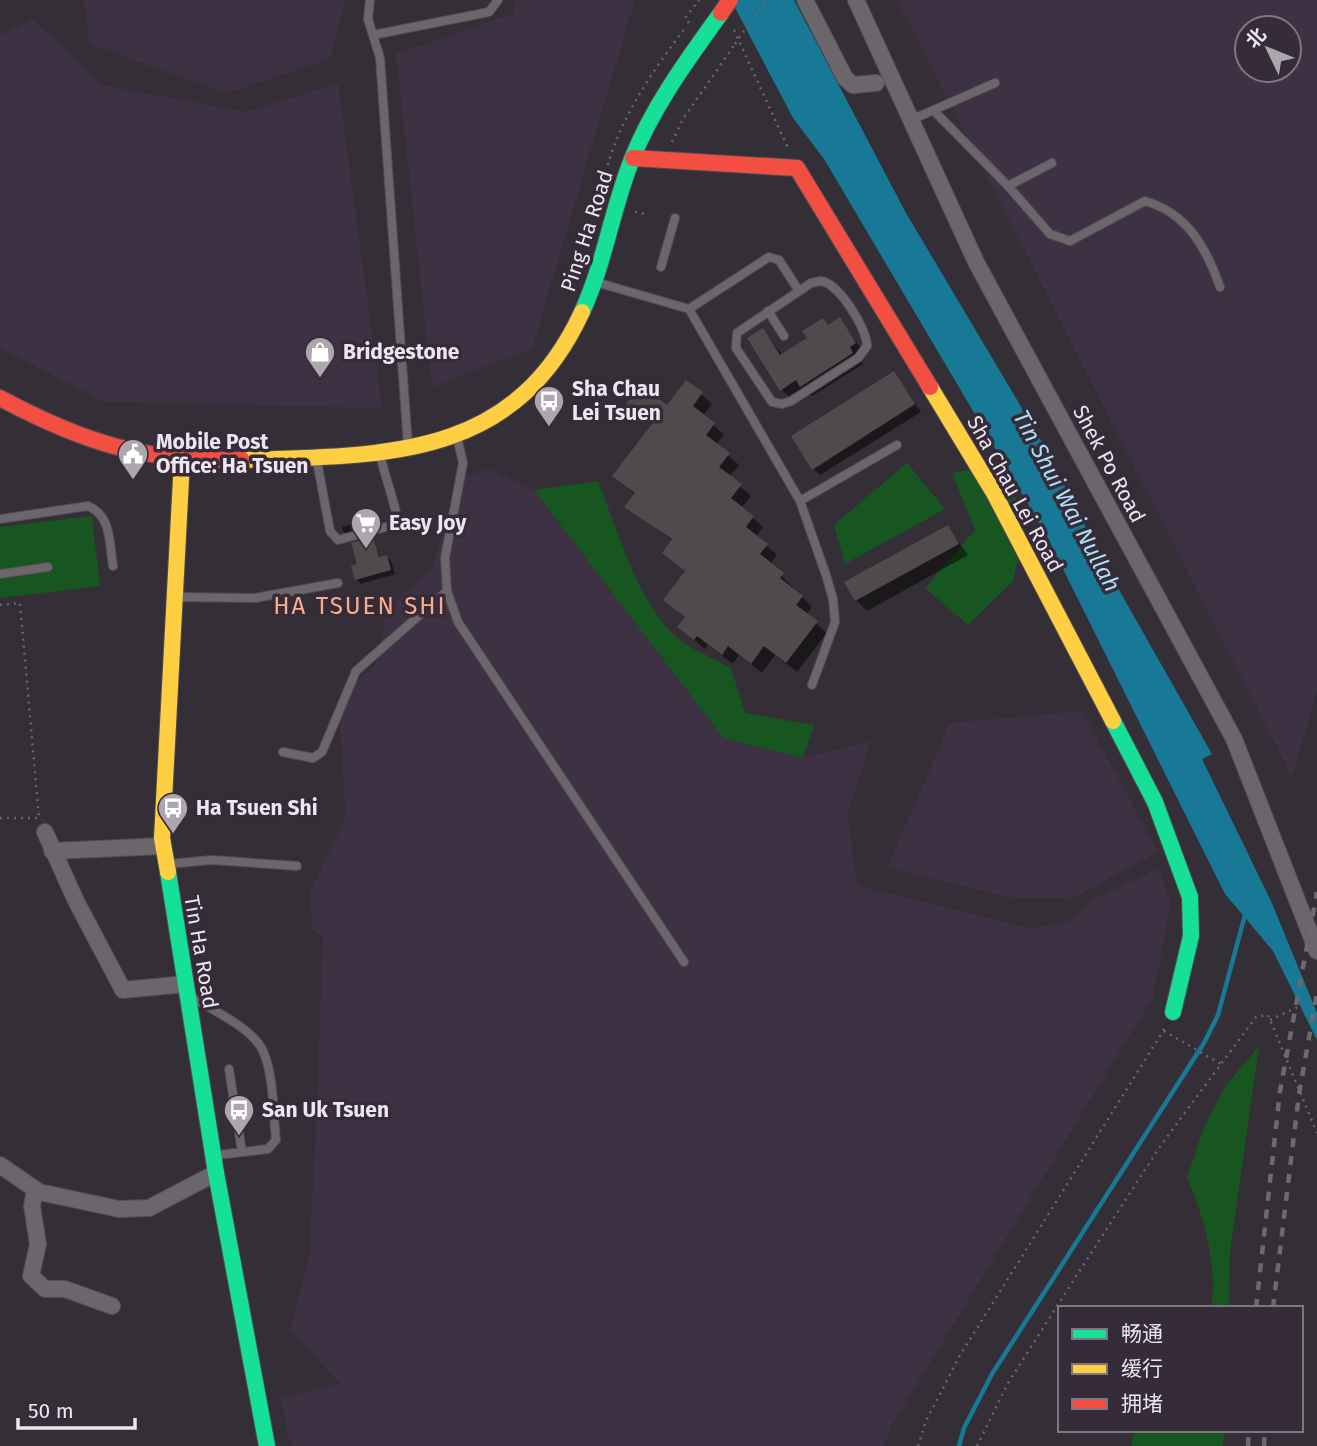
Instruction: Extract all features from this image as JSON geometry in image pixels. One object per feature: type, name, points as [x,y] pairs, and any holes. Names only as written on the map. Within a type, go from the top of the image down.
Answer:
[{"type":"street","points":[[805,0],[845,78],[853,85],[876,83]]},
{"type":"street","name":"Shek Po Road","points":[[856,0],[976,261],[1234,739],[1317,951]]},
{"type":"street","name":"Ping Ha Road","points":[[0,398],[55,426],[102,444],[145,455],[182,460],[316,458],[380,453],[457,437],[487,424],[514,406],[571,336],[596,282],[633,158],[660,102],[726,6]]},
{"type":"street","points":[[633,158],[797,168]]},
{"type":"street","name":"Sha Chau Lei Road","points":[[797,168],[994,493],[1155,802],[1190,897],[1191,936],[1187,963],[1172,1012]]},
{"type":"street","name":"Tin Ha Road","points":[[182,460],[163,773],[163,846],[216,1173],[267,1446]]},
{"type":"street","points":[[42,825],[52,851],[124,990],[186,989]]},
{"type":"street","points":[[52,851],[163,846]]},
{"type":"street","points":[[4,1174],[35,1189],[119,1209],[149,1208],[216,1173]]},
{"type":"street","points":[[35,1189],[32,1206],[38,1244],[31,1276],[45,1289],[65,1289],[111,1306]]},
{"type":"lane","points":[[370,0],[368,19],[380,58],[408,449]]},
{"type":"lane","points":[[373,35],[489,12],[498,0]]},
{"type":"lane","points":[[911,120],[995,83]]},
{"type":"lane","points":[[934,111],[1050,234],[1070,241],[1144,201],[1160,205],[1176,215],[1200,241],[1220,287]]},
{"type":"lane","points":[[1007,186],[1052,163]]},
{"type":"lane","points":[[661,267],[675,218]]},
{"type":"lane","points":[[689,309],[769,257],[779,260],[799,291]]},
{"type":"lane","points":[[816,281],[826,281],[834,286],[864,331],[867,346],[858,358],[787,403],[777,404],[768,399],[736,348],[735,338],[740,329],[799,291],[816,281]]},
{"type":"lane","points":[[596,282],[689,309],[800,501],[833,600],[835,622],[812,685]]},
{"type":"lane","points":[[768,311],[783,336]]},
{"type":"lane","points":[[457,437],[463,463],[445,558],[447,592],[458,622],[684,962]]},
{"type":"lane","points":[[800,501],[897,445]]},
{"type":"lane","points":[[316,458],[330,531],[338,540],[397,524],[398,519],[388,491],[380,453]]},
{"type":"lane","points":[[0,519],[88,506],[99,511],[107,523],[113,566]]},
{"type":"lane","points":[[0,574],[48,567]]},
{"type":"lane","points":[[173,597],[255,597],[338,583]]},
{"type":"lane","points":[[283,752],[313,758],[322,752],[356,671],[447,592]]},
{"type":"lane","points":[[165,865],[212,860],[297,866]]},
{"type":"lane","points":[[186,989],[249,1035],[263,1051],[276,1140],[268,1149],[214,1156]]},
{"type":"lane","points":[[229,1069],[242,1152]]},
{"type":"path","points":[[690,22],[685,18],[699,0]]},
{"type":"path","points":[[670,148],[678,126],[766,0]]},
{"type":"path","points":[[734,30],[797,168]]},
{"type":"path","points":[[0,605],[20,603],[42,825],[0,818]]},
{"type":"path","points":[[1270,1020],[1317,998]]},
{"type":"path","points":[[918,1446],[926,1422],[958,1357],[1164,1031],[1172,1012]]},
{"type":"path","points":[[977,1446],[1015,1371],[1161,1145],[1256,1017],[1268,1015],[1317,1133]]},
{"type":"path","points":[[1164,1031],[1221,1064]]},
{"type":"shaded area","points":[[84,0],[346,0],[329,60],[226,93],[89,44]]},
{"type":"shaded area","points":[[515,0],[635,0],[532,349],[432,387],[396,54],[514,13]]},
{"type":"shaded area","points":[[897,0],[1317,0],[1317,691],[1292,777]]},
{"type":"shaded area","points":[[33,19],[102,85],[246,112],[338,83],[382,408],[105,402],[0,348],[0,35]]},
{"type":"shaded area","points":[[488,469],[534,490],[723,738],[803,758],[871,741],[848,814],[857,886],[1031,928],[1070,921],[1093,900],[1159,868],[1171,904],[1153,997],[892,1425],[884,1446],[293,1446],[289,1438],[280,1398],[340,1383],[290,1330],[309,1258],[316,1126],[323,937],[312,929],[310,892],[346,816],[338,700],[375,665],[387,610],[433,567],[458,480]]},
{"type":"shaded area","points":[[1082,711],[1158,852],[1071,899],[1007,897],[887,868],[950,723]]},
{"type":"green space","points":[[907,463],[945,509],[845,564],[834,525]]},
{"type":"green space","points":[[995,464],[1028,518],[1013,581],[968,625],[925,588],[975,530],[952,473]]},
{"type":"green space","points":[[598,481],[635,576],[655,612],[681,640],[731,668],[745,713],[814,725],[803,758],[723,738],[534,490]]},
{"type":"green space","points":[[92,516],[100,586],[0,598],[0,527]]},
{"type":"green space","points":[[1259,1046],[1230,1252],[1229,1306],[1211,1306],[1213,1277],[1208,1242],[1187,1178],[1204,1127],[1226,1085]]},
{"type":"green space","points":[[1134,1432],[1225,1432],[1223,1446],[1131,1446]]},
{"type":"water","name":"Tin Shui Wai Nullah","points":[[731,0],[794,0],[906,213],[1042,442],[1110,574],[1212,754],[1202,759],[1271,901],[1317,1013],[1317,1040],[1273,951],[1225,894],[1044,531],[824,159],[793,118]]},
{"type":"building","points":[[840,317],[856,343],[850,347],[853,353],[800,387],[796,380],[780,391],[747,338],[763,328],[780,355],[807,338],[802,331],[823,318],[828,325]]},
{"type":"building","points":[[894,371],[915,404],[812,470],[791,436]]},
{"type":"building","points":[[686,380],[703,392],[693,406],[715,423],[706,435],[730,453],[719,467],[742,484],[731,498],[754,516],[746,527],[768,544],[760,554],[784,573],[780,578],[803,596],[796,605],[818,621],[786,663],[764,646],[751,664],[728,646],[722,655],[697,636],[694,640],[677,627],[685,617],[663,600],[685,571],[662,553],[672,539],[624,507],[635,493],[612,476],[652,424],[626,404],[641,385],[667,405]]},
{"type":"building","points":[[948,525],[959,544],[855,601],[844,582]]},
{"type":"building","points":[[373,537],[379,557],[387,555],[391,570],[355,580],[351,566],[357,564],[351,543]]},
{"type":"waterway","points":[[959,1446],[964,1428],[992,1374],[1204,1043],[1218,1015],[1245,915]]},
{"type":"railway","points":[[1256,1306],[1280,1091],[1317,892]]},
{"type":"railway","points":[[1273,1306],[1299,1094],[1317,993]]},
{"type":"railway","points":[[1248,1446],[1249,1432]]},
{"type":"railway","points":[[1264,1446],[1265,1432]]},
{"type":"traffic: fast","points":[[582,312],[597,274],[625,178],[640,139],[672,83],[721,13]]},
{"type":"traffic: fast","points":[[1113,721],[1155,802],[1190,897],[1191,936],[1173,1012]]},
{"type":"traffic: fast","points":[[168,872],[216,1173],[267,1446]]},
{"type":"traffic: slow","points":[[242,460],[345,456],[394,450],[439,440],[482,423],[520,397],[553,361],[582,312]]},
{"type":"traffic: slow","points":[[930,387],[994,493],[1113,721]]},
{"type":"traffic: slow","points":[[168,872],[162,838],[182,460]]},
{"type":"traffic: jam","points":[[721,13],[730,0]]},
{"type":"traffic: jam","points":[[633,158],[797,168],[930,387]]},
{"type":"traffic: jam","points":[[0,398],[60,427],[116,447],[175,457],[242,460]]},
{"type":"place","name":"Bridgestone","points":[[320,379]]},
{"type":"place","name":"Sha Chau Lei Tsuen","points":[[549,428]]},
{"type":"place","name":"Mobile Post Office: Ha Tsuen","points":[[133,481]]},
{"type":"place","name":"Easy Joy","points":[[366,550]]},
{"type":"place","name":"Ha Tsuen Shi","points":[[173,835]]},
{"type":"place","name":"San Uk Tsuen","points":[[239,1137]]},
{"type":"district","name":"HA TSUEN SHI","points":[[360,606]]}]
